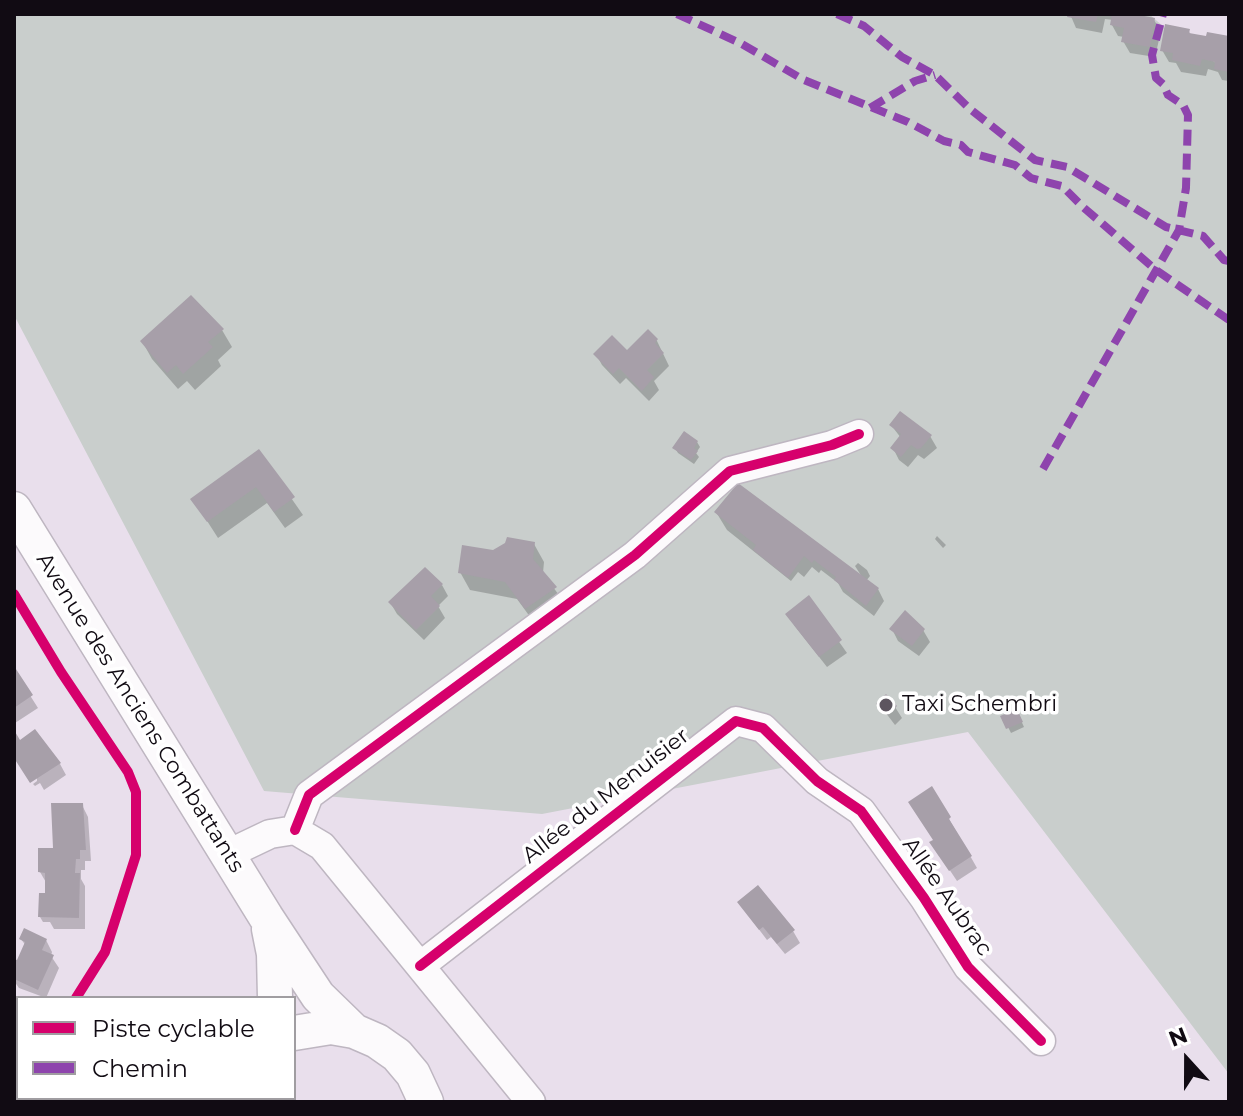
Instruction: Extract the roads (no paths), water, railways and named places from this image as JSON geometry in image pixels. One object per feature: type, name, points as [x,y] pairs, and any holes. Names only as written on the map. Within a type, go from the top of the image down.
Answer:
[{"type":"main road","name":"Avenue des Anciens Combattants","points":[[14,509],[266,917],[318,996],[354,1031]]},
{"type":"main road","name":"Avenue des Anciens Combattants","points":[[266,917],[274,954],[275,996]]},
{"type":"main road","points":[[296,1032],[331,1027],[354,1031],[377,1041],[397,1055],[413,1074],[426,1102]]},
{"type":"street","points":[[295,830],[309,795],[635,555],[730,471],[832,445],[859,434]]},
{"type":"street","name":"Allée du Menuisier","points":[[420,966],[736,721],[763,728],[817,781]]},
{"type":"street","name":"Allée Aubrac","points":[[817,781],[861,811],[924,898],[968,967],[1041,1041]]},
{"type":"street","points":[[228,854],[270,834],[295,830],[322,846],[531,1102]]},
{"type":"place","name":"Taxi Schembri","points":[[886,705]]}]
